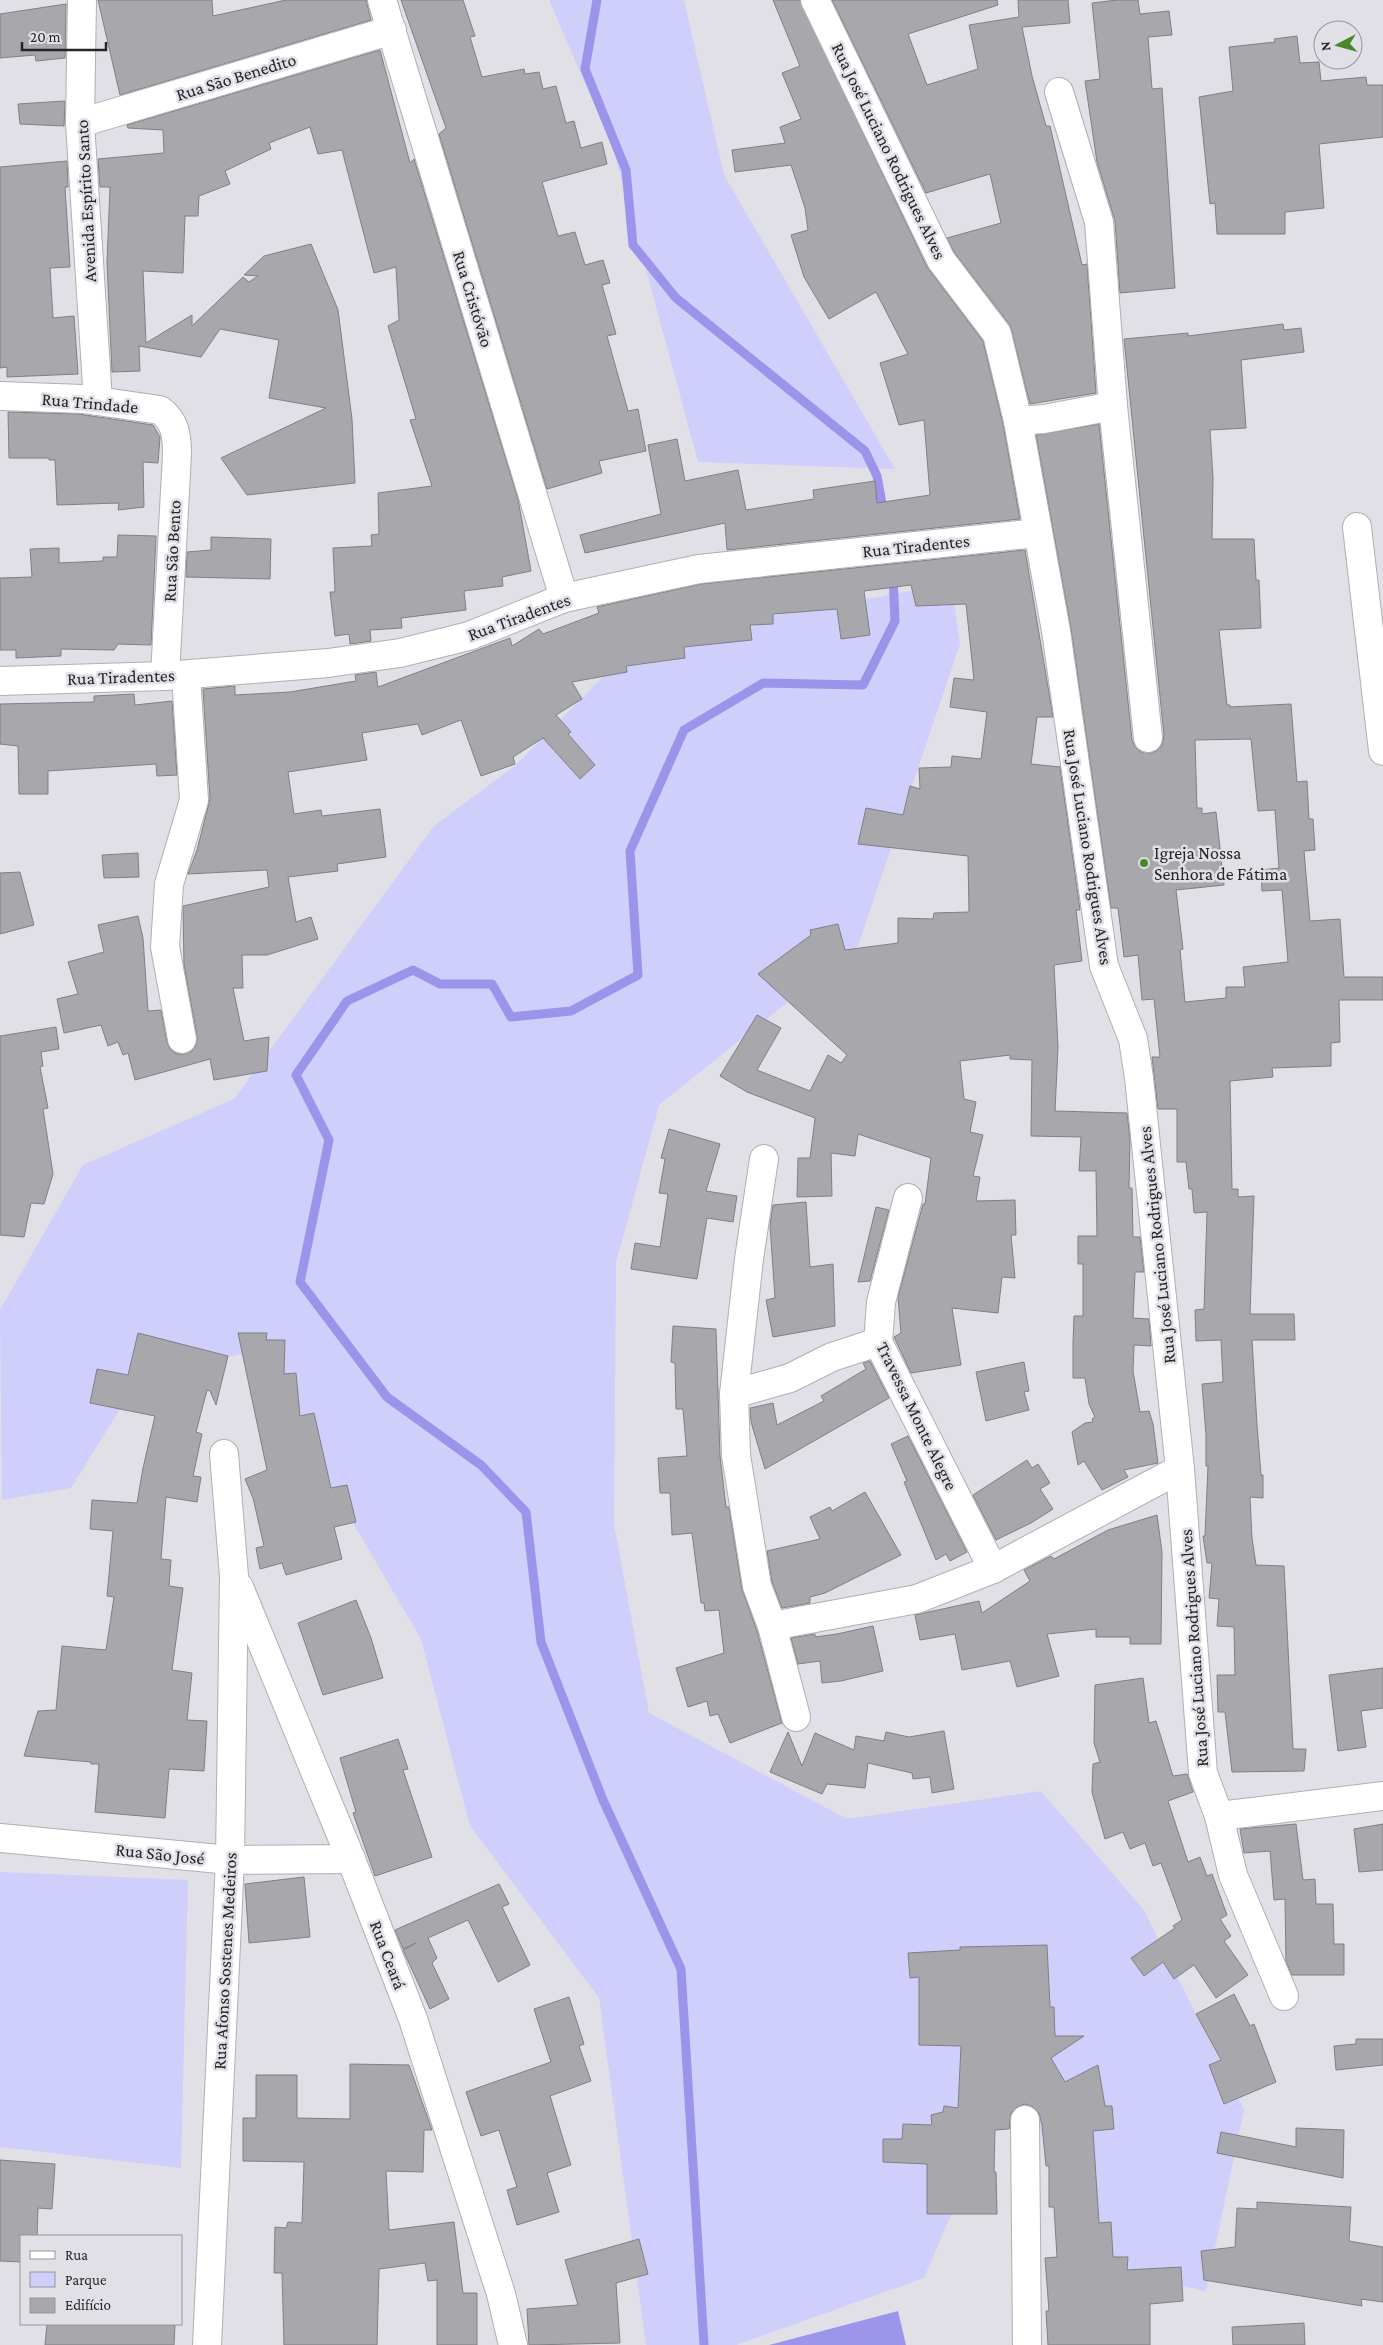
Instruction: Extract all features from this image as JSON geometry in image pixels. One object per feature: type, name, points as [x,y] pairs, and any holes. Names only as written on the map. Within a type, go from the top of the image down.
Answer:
[{"type":"street","name":"Avenida Espírito Santo","points":[[82,0],[80,124],[98,401]]},
{"type":"street","name":"Rua Cristóvão","points":[[382,0],[564,598]]},
{"type":"street","name":"Rua José Luciano Rodrigues Alves","points":[[816,0],[940,260],[997,334],[1018,421],[1056,631],[1104,966],[1133,1039],[1139,1078],[1180,1469],[1203,1772],[1219,1816],[1233,1875],[1284,1996]]},
{"type":"street","name":"Rua São Benedito","points":[[80,124],[392,30]]},
{"type":"street","points":[[1059,92],[1099,222],[1113,406],[1148,738]]},
{"type":"street","name":"Rua Trindade","points":[[0,396],[98,401],[160,410],[174,425]]},
{"type":"street","points":[[1018,421],[1044,419],[1113,406]]},
{"type":"street","name":"Rua São Bento","points":[[174,425],[177,454],[176,675],[194,800],[169,884],[165,947],[182,1039]]},
{"type":"street","points":[[1357,527],[1383,751]]},
{"type":"street","name":"Rua Tiradentes","points":[[0,681],[176,675],[328,663],[400,652],[469,636],[564,598],[699,569],[1037,533]]},
{"type":"street","points":[[764,1159],[749,1259],[734,1394],[736,1456],[757,1586],[772,1626],[796,1717]]},
{"type":"street","name":"Travessa Monte Alegre","points":[[908,1198],[881,1302],[878,1342],[992,1569]]},
{"type":"street","points":[[734,1394],[790,1378],[832,1357],[878,1342]]},
{"type":"street","points":[[224,1454],[234,1576]]},
{"type":"street","points":[[772,1626],[917,1599],[992,1569],[1180,1469]]},
{"type":"street","name":"Rua Ceará","points":[[234,1576],[351,1859],[413,2019],[501,2294],[513,2345]]},
{"type":"street","name":"Rua Afonso Sostenes Medeiros","points":[[207,2345],[230,1860],[234,1576]]},
{"type":"street","points":[[1219,1816],[1383,1796]]},
{"type":"street","name":"Rua São José","points":[[0,1838],[230,1860],[351,1859]]},
{"type":"street","points":[[1025,2120],[1027,2345]]},
{"type":"green space","points":[[549,0],[684,0],[724,175],[895,469],[698,462],[613,148]]},
{"type":"green space","points":[[951,584],[960,644],[858,946],[659,1105],[616,1263],[614,1524],[649,1713],[847,1819],[1041,1791],[1143,1909],[1244,2109],[1206,2291],[1089,2267],[1016,2063],[924,2278],[736,2345],[646,2345],[599,1998],[470,1826],[421,1639],[253,1352],[143,1372],[71,1488],[2,1500],[0,1310],[83,1165],[234,1099],[434,826],[516,765],[640,639]]},
{"type":"green space","points":[[0,1872],[188,1880],[181,2168],[0,2147]]},
{"type":"shaded area","points":[[898,2311],[906,2345],[769,2345]]},
{"type":"building","points":[[98,0],[212,0],[213,16],[286,0],[366,0],[371,20],[120,95]]},
{"type":"building","points":[[401,0],[463,0],[475,36],[470,37],[482,77],[524,69],[525,74],[539,72],[543,89],[556,86],[566,123],[574,121],[581,148],[602,142],[607,164],[542,182],[558,236],[575,232],[585,265],[603,260],[610,283],[602,285],[616,334],[607,336],[628,411],[638,409],[646,451],[599,461],[602,473],[547,489],[439,134],[446,128]]},
{"type":"building","points":[[773,0],[800,0],[927,267],[983,341],[1003,424],[1020,519],[727,550],[725,523],[585,553],[580,535],[661,514],[648,445],[677,439],[685,481],[738,470],[746,510],[814,499],[813,490],[875,481],[877,503],[930,495],[924,420],[899,425],[880,363],[908,354],[876,292],[829,319],[804,277],[791,235],[808,230],[805,208],[791,165],[735,172],[732,150],[785,143],[780,127],[801,119],[782,73],[800,66]]},
{"type":"building","points":[[832,0],[997,0],[998,5],[908,34],[927,85],[978,69],[969,25],[1019,17],[1018,0],[1068,0],[1070,23],[1022,27],[1032,76],[1046,126],[1050,126],[1082,265],[1087,264],[1096,393],[1030,404],[1010,325],[954,252],[947,238],[1001,223],[990,174],[926,193]]},
{"type":"building","points":[[1138,0],[1140,14],[1169,11],[1172,35],[1148,37],[1152,89],[1162,88],[1175,288],[1120,293],[1115,221],[1097,162],[1085,81],[1100,79],[1092,3]]},
{"type":"building","points":[[66,4],[65,58],[36,61],[35,55],[0,58],[0,14]]},
{"type":"building","points":[[1297,36],[1300,63],[1313,62],[1313,70],[1320,70],[1321,81],[1366,77],[1367,85],[1383,85],[1383,137],[1319,144],[1324,208],[1285,212],[1285,234],[1217,234],[1215,203],[1210,204],[1199,97],[1233,91],[1229,47],[1275,42],[1274,39]]},
{"type":"building","points":[[380,50],[410,163],[414,159],[518,499],[531,571],[502,577],[503,586],[464,591],[466,610],[401,618],[402,628],[370,630],[371,641],[350,644],[349,634],[335,636],[330,592],[335,592],[333,548],[372,546],[371,535],[379,534],[378,493],[432,486],[410,420],[416,419],[388,326],[399,320],[396,267],[374,273],[342,150],[318,154],[310,127],[269,143],[271,149],[225,171],[230,184],[199,196],[198,216],[185,216],[183,273],[143,271],[146,343],[192,315],[192,326],[243,277],[249,282],[258,276],[244,275],[264,256],[311,244],[338,310],[352,419],[355,483],[247,495],[221,458],[326,408],[269,398],[279,340],[220,329],[201,357],[139,346],[140,371],[112,372],[107,263],[110,187],[100,187],[98,159],[164,153],[163,130],[128,128],[127,125]]},
{"type":"building","points":[[65,101],[64,126],[20,124],[18,104]]},
{"type":"building","points":[[67,161],[68,187],[65,187],[70,267],[50,268],[53,318],[74,316],[78,374],[7,377],[7,367],[0,368],[0,167]]},
{"type":"building","points":[[1283,324],[1284,330],[1301,328],[1304,352],[1241,360],[1246,428],[1210,430],[1213,478],[1212,539],[1254,539],[1256,580],[1259,580],[1261,628],[1219,630],[1227,705],[1230,705],[1230,707],[1291,704],[1297,782],[1307,781],[1309,819],[1313,819],[1315,850],[1304,851],[1310,921],[1340,919],[1344,977],[1383,977],[1383,1000],[1339,1000],[1340,1042],[1331,1043],[1331,1066],[1272,1068],[1273,1077],[1230,1081],[1232,1189],[1238,1189],[1238,1197],[1254,1196],[1250,1314],[1294,1314],[1295,1340],[1252,1340],[1261,1475],[1263,1475],[1263,1498],[1250,1497],[1252,1538],[1256,1565],[1284,1566],[1293,1749],[1306,1749],[1304,1771],[1232,1772],[1225,1712],[1218,1712],[1217,1675],[1235,1675],[1234,1627],[1217,1626],[1219,1599],[1209,1598],[1212,1563],[1207,1563],[1203,1536],[1205,1536],[1208,1466],[1206,1466],[1206,1435],[1202,1384],[1223,1382],[1221,1340],[1196,1341],[1195,1310],[1204,1309],[1207,1212],[1194,1213],[1192,1189],[1189,1189],[1186,1162],[1177,1162],[1177,1109],[1158,1109],[1152,1057],[1160,1057],[1154,999],[1142,1000],[1138,955],[1124,957],[1118,908],[1111,908],[1071,629],[1036,435],[1099,424],[1132,740],[1135,747],[1141,752],[1150,753],[1157,751],[1162,745],[1164,736],[1124,339],[1188,333],[1188,336]],"holes":[[[1251,739],[1258,811],[1275,810],[1279,868],[1261,870],[1262,891],[1282,890],[1288,962],[1243,967],[1245,987],[1226,987],[1226,998],[1185,1002],[1180,950],[1183,949],[1176,890],[1224,885],[1216,812],[1202,814],[1202,808],[1197,808],[1195,740]]]},
{"type":"building","points":[[8,412],[78,414],[153,425],[160,437],[158,463],[143,462],[144,507],[118,510],[119,503],[57,505],[55,460],[49,460],[49,458],[9,458]]},
{"type":"building","points":[[118,535],[156,536],[151,645],[118,644],[114,650],[61,649],[61,656],[16,658],[16,650],[0,650],[0,578],[32,577],[30,549],[59,548],[59,563],[103,561],[103,557],[117,557]]},
{"type":"building","points":[[211,537],[271,539],[270,579],[186,577],[187,552],[211,550]]},
{"type":"building","points":[[1025,550],[1053,717],[1037,717],[1031,764],[1060,767],[1080,910],[1076,910],[1082,961],[1054,965],[1058,1047],[1055,1111],[1127,1113],[1130,1138],[1129,1188],[1132,1188],[1133,1237],[1140,1237],[1144,1272],[1135,1272],[1133,1318],[1149,1319],[1151,1346],[1134,1345],[1133,1371],[1140,1412],[1149,1411],[1153,1424],[1158,1463],[1124,1470],[1128,1477],[1102,1490],[1084,1461],[1078,1465],[1072,1432],[1085,1423],[1093,1422],[1092,1419],[1095,1417],[1089,1404],[1085,1378],[1073,1378],[1073,1343],[1074,1316],[1083,1316],[1083,1264],[1078,1264],[1078,1236],[1097,1236],[1096,1171],[1079,1171],[1081,1137],[1031,1136],[1032,1060],[1010,1059],[1010,1055],[960,1061],[964,1099],[976,1102],[970,1132],[983,1135],[973,1176],[980,1177],[976,1201],[1015,1200],[1016,1235],[1011,1235],[1015,1278],[1002,1277],[998,1313],[952,1308],[961,1365],[911,1373],[894,1337],[901,1333],[898,1297],[923,1204],[925,1204],[931,1158],[858,1134],[855,1156],[831,1153],[832,1196],[797,1197],[798,1158],[810,1158],[815,1118],[747,1092],[720,1076],[757,1015],[781,1028],[757,1070],[810,1091],[828,1055],[841,1063],[847,1055],[758,974],[811,935],[810,930],[838,924],[845,950],[898,943],[898,918],[933,919],[934,913],[969,912],[968,856],[858,844],[866,808],[903,815],[910,786],[920,789],[919,768],[951,767],[952,756],[981,759],[987,712],[950,707],[954,678],[974,680],[966,604],[916,606],[911,585],[864,591],[870,635],[841,639],[837,609],[773,614],[773,624],[750,625],[752,640],[684,647],[685,658],[626,666],[627,672],[572,682],[582,699],[556,715],[571,732],[568,734],[595,765],[580,779],[543,738],[513,757],[515,764],[481,776],[461,720],[422,735],[418,724],[362,733],[367,760],[288,772],[294,814],[321,810],[322,816],[380,809],[386,857],[337,864],[338,871],[288,877],[296,922],[311,917],[318,939],[267,955],[242,955],[243,988],[233,988],[244,1041],[269,1037],[267,1071],[214,1080],[210,1059],[135,1080],[128,1053],[123,1055],[118,1042],[108,1046],[101,1025],[64,1033],[57,999],[78,994],[68,962],[104,952],[98,925],[138,916],[143,938],[148,1011],[161,1010],[170,1049],[177,1054],[192,1051],[196,1045],[197,1036],[184,965],[183,906],[269,887],[267,870],[188,874],[197,850],[210,799],[203,689],[235,686],[235,695],[290,692],[356,681],[355,675],[376,672],[378,687],[510,638],[512,646],[539,629],[543,634],[599,613],[597,607],[701,584]]},
{"type":"building","points":[[134,694],[135,705],[172,701],[177,775],[157,776],[156,764],[48,771],[48,794],[19,794],[18,746],[0,744],[0,704],[94,702],[94,696]]},
{"type":"building","points":[[138,853],[139,877],[104,878],[102,855]]},
{"type":"building","points":[[20,872],[34,925],[0,934],[0,873]]},
{"type":"building","points":[[56,1027],[59,1049],[41,1052],[43,1066],[40,1067],[48,1108],[43,1109],[53,1174],[44,1204],[31,1203],[24,1237],[0,1235],[0,1036]]},
{"type":"building","points":[[669,1129],[720,1144],[706,1191],[737,1196],[733,1222],[707,1218],[697,1279],[631,1269],[635,1243],[660,1247],[668,1194],[659,1193],[665,1159],[661,1158]]},
{"type":"building","points":[[806,1202],[810,1267],[833,1264],[835,1326],[773,1337],[766,1300],[775,1298],[770,1225],[773,1205]]},
{"type":"building","points":[[876,1207],[889,1210],[870,1281],[858,1282]]},
{"type":"building","points":[[673,1326],[716,1329],[720,1456],[726,1507],[729,1507],[742,1589],[757,1631],[782,1723],[730,1743],[718,1714],[710,1716],[707,1701],[688,1707],[676,1668],[724,1653],[719,1610],[705,1611],[704,1603],[701,1603],[692,1533],[672,1535],[670,1493],[660,1493],[658,1458],[687,1456],[683,1409],[676,1409],[675,1363],[671,1362]]},
{"type":"building","points":[[138,1333],[228,1356],[216,1405],[210,1391],[207,1390],[196,1432],[202,1434],[193,1476],[201,1477],[197,1502],[166,1497],[161,1559],[171,1560],[169,1586],[183,1588],[172,1670],[192,1673],[187,1720],[207,1721],[204,1771],[169,1769],[165,1818],[95,1812],[99,1764],[24,1756],[38,1711],[56,1710],[62,1646],[106,1650],[114,1597],[107,1596],[113,1531],[90,1529],[92,1500],[137,1503],[155,1416],[90,1403],[97,1369],[128,1375]]},
{"type":"building","points":[[238,1333],[267,1333],[266,1340],[285,1340],[284,1374],[296,1373],[300,1416],[314,1413],[331,1488],[347,1485],[356,1522],[334,1527],[342,1559],[286,1575],[282,1563],[260,1569],[256,1548],[264,1546],[253,1498],[245,1479],[267,1470]]},
{"type":"building","points":[[870,1361],[889,1398],[765,1469],[751,1422],[750,1408],[773,1403],[777,1425],[824,1401],[821,1396],[866,1369],[863,1363]]},
{"type":"building","points":[[1024,1362],[1029,1391],[1024,1392],[1029,1410],[986,1421],[976,1372]]},
{"type":"building","points":[[908,1436],[967,1552],[950,1561],[946,1554],[936,1560],[904,1482],[907,1481],[891,1444]]},
{"type":"building","points":[[1027,1460],[1032,1468],[1038,1464],[1050,1483],[1040,1489],[1053,1509],[1031,1523],[996,1540],[973,1495]]},
{"type":"building","points":[[865,1492],[901,1555],[825,1593],[810,1597],[810,1603],[782,1608],[772,1582],[767,1551],[820,1539],[810,1517],[830,1507],[832,1511]]},
{"type":"building","points":[[1157,1515],[1162,1552],[1161,1644],[1130,1644],[1130,1637],[1096,1637],[1096,1629],[1047,1634],[1059,1676],[1017,1687],[1010,1661],[962,1670],[955,1634],[920,1640],[915,1615],[979,1601],[982,1613],[1030,1581],[1024,1570],[1051,1556],[1054,1559],[1108,1530]]},
{"type":"building","points":[[356,1600],[371,1638],[383,1678],[323,1695],[298,1623]]},
{"type":"building","points":[[873,1626],[883,1671],[841,1681],[822,1683],[820,1661],[798,1664],[791,1638],[815,1634],[815,1637],[837,1634]]},
{"type":"building","points":[[1383,1668],[1383,1708],[1361,1711],[1366,1747],[1338,1751],[1329,1675]]},
{"type":"building","points":[[1143,1678],[1149,1723],[1156,1721],[1173,1776],[1187,1774],[1193,1792],[1168,1801],[1188,1862],[1200,1857],[1207,1876],[1212,1874],[1227,1915],[1220,1919],[1231,1936],[1224,1941],[1248,1975],[1216,1998],[1194,1965],[1174,1979],[1163,1962],[1144,1976],[1131,1958],[1175,1928],[1173,1926],[1182,1920],[1161,1863],[1153,1866],[1145,1843],[1130,1849],[1123,1832],[1105,1839],[1092,1792],[1093,1764],[1100,1762],[1094,1743],[1095,1685]]},
{"type":"building","points":[[944,1731],[954,1789],[932,1793],[930,1777],[913,1779],[912,1773],[868,1763],[865,1788],[827,1784],[822,1794],[770,1772],[788,1732],[802,1766],[815,1733],[854,1750],[856,1736],[884,1741],[886,1732],[909,1737]]},
{"type":"building","points":[[398,1739],[408,1769],[403,1770],[432,1857],[375,1876],[353,1813],[356,1812],[340,1758]]},
{"type":"building","points":[[1296,1824],[1303,1880],[1315,1879],[1316,1904],[1333,1904],[1334,1944],[1344,1944],[1344,1975],[1292,1975],[1286,1962],[1285,1899],[1274,1900],[1270,1851],[1244,1853],[1240,1829]]},
{"type":"building","points":[[1383,1824],[1383,1870],[1359,1872],[1354,1829]]},
{"type":"building","points":[[304,1877],[310,1937],[249,1943],[245,1884]]},
{"type":"building","points":[[499,1884],[509,1904],[502,1907],[530,1965],[498,1982],[468,1920],[428,1938],[437,1958],[432,1963],[449,1999],[430,2009],[403,1950],[416,1943],[403,1949],[395,1930]]},
{"type":"building","points":[[1047,1945],[1050,2007],[1054,2007],[1055,2036],[1084,2036],[1051,2058],[1065,2082],[1098,2065],[1105,2106],[1112,2106],[1114,2129],[1093,2131],[1099,2223],[1111,2222],[1113,2257],[1128,2257],[1127,2270],[1181,2267],[1183,2301],[1150,2304],[1150,2345],[1048,2345],[1046,2311],[1049,2311],[1045,2258],[1057,2257],[1054,2207],[1049,2207],[1049,2166],[1046,2166],[1042,2125],[1039,2113],[1033,2107],[1025,2104],[1017,2107],[1011,2113],[1009,2129],[995,2130],[994,2172],[996,2172],[997,2214],[927,2214],[927,2164],[883,2162],[883,2139],[902,2139],[903,2124],[932,2125],[931,2115],[943,2112],[944,2106],[958,2108],[961,2046],[919,2045],[919,1977],[910,1978],[908,1953],[960,1950],[960,1947]]},
{"type":"building","points":[[1234,1994],[1250,2026],[1254,2024],[1276,2082],[1224,2104],[1209,2065],[1221,2060],[1196,2014]]},
{"type":"building","points":[[569,1997],[584,2044],[579,2046],[591,2081],[550,2096],[571,2165],[547,2173],[559,2212],[517,2225],[507,2190],[517,2187],[499,2130],[481,2136],[466,2092],[551,2062],[534,2009]]},
{"type":"building","points":[[1356,2039],[1383,2039],[1383,2065],[1336,2070],[1334,2046],[1356,2044]]},
{"type":"building","points":[[350,2064],[409,2065],[432,2130],[424,2130],[423,2172],[386,2171],[389,2230],[454,2222],[463,2293],[477,2293],[477,2345],[437,2345],[437,2280],[428,2281],[425,2263],[379,2269],[377,2345],[284,2345],[282,2273],[274,2273],[275,2227],[286,2228],[288,2222],[302,2223],[304,2162],[243,2161],[243,2118],[256,2118],[256,2075],[297,2075],[297,2118],[350,2119]]},
{"type":"building","points":[[1296,2128],[1344,2130],[1343,2178],[1217,2153],[1221,2132],[1296,2147]]},
{"type":"building","points":[[0,2160],[55,2164],[52,2209],[38,2208],[37,2235],[20,2235],[20,2262],[0,2261]]},
{"type":"building","points":[[1257,2202],[1351,2207],[1349,2241],[1383,2247],[1383,2302],[1361,2299],[1362,2306],[1204,2280],[1201,2251],[1235,2247],[1237,2208],[1257,2209]]},
{"type":"building","points":[[639,2239],[648,2274],[616,2283],[620,2343],[529,2345],[527,2309],[578,2305],[565,2260]]},
{"type":"building","points":[[1304,2323],[1305,2345],[1233,2345],[1232,2327]]},
{"type":"building","points":[[47,2325],[175,2325],[174,2345],[45,2345]]},
{"type":"waterway","points":[[597,0],[585,69],[626,170],[633,245],[676,298],[865,451],[877,476],[884,514]]},
{"type":"waterway","points":[[704,2345],[681,1969],[603,1800],[541,1642],[526,1512],[481,1465],[387,1397],[300,1282],[329,1140],[296,1075],[347,1001],[413,970],[440,984],[492,984],[511,1017],[571,1011],[638,975],[630,851],[684,730],[763,683],[863,685],[895,621],[893,575]]},
{"type":"place","name":"Igreja Nossa Senhora de Fátima","points":[[1144,863]]}]
